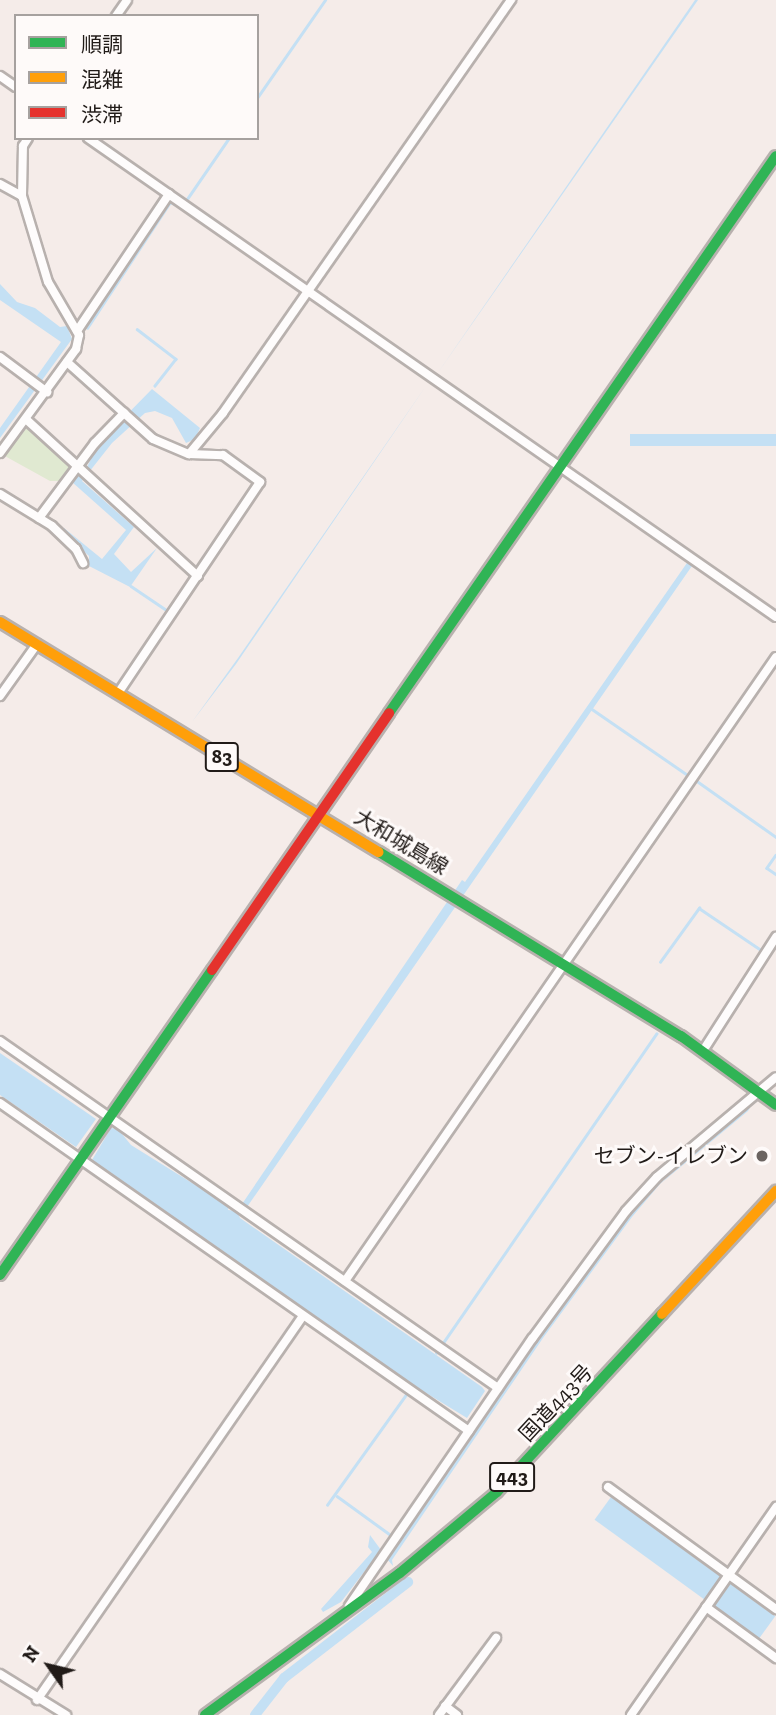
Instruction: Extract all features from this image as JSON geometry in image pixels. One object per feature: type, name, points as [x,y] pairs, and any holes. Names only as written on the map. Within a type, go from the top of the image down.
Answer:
[{"type":"main road","points":[[0,1275],[776,156]]},
{"type":"main road","name":"大和城島線","points":[[0,622],[564,964],[759,1091],[776,1105]]},
{"type":"main road","name":"国道443号","points":[[205,1715],[347,1608],[421,1557],[497,1492],[776,1191]]},
{"type":"street","points":[[189,454],[309,291],[511,0]]},
{"type":"street","points":[[27,140],[23,146],[22,196],[48,282],[77,331]]},
{"type":"street","points":[[91,140],[776,617]]},
{"type":"street","points":[[0,184],[22,196]]},
{"type":"street","points":[[0,453],[28,421],[76,349],[77,331],[169,194]]},
{"type":"street","points":[[0,357],[47,392]]},
{"type":"street","points":[[67,362],[153,439],[189,454],[223,455],[260,482],[118,693]]},
{"type":"street","points":[[39,519],[77,466],[124,413]]},
{"type":"street","points":[[28,421],[198,576]]},
{"type":"street","points":[[0,494],[39,519],[76,549],[83,563]]},
{"type":"street","points":[[0,696],[37,644]]},
{"type":"street","points":[[345,1281],[776,657]]},
{"type":"street","points":[[706,1046],[776,937]]},
{"type":"street","points":[[0,1041],[498,1388]]},
{"type":"street","points":[[347,1608],[498,1388],[626,1211],[657,1177],[776,1077]]},
{"type":"street","points":[[0,1103],[469,1431]]},
{"type":"street","points":[[37,1700],[303,1316]]},
{"type":"street","points":[[608,1487],[726,1579],[776,1609]]},
{"type":"street","points":[[631,1715],[776,1507]]},
{"type":"street","points":[[708,1604],[776,1657]]},
{"type":"street","points":[[439,1715],[496,1637]]},
{"type":"street","points":[[0,1674],[37,1700],[66,1715]]},
{"type":"street","points":[[445,1706],[457,1715]]},
{"type":"green space","points":[[27,428],[71,466],[61,481],[50,481],[3,455]]},
{"type":"water","points":[[695,0],[698,0],[437,374]]},
{"type":"water","points":[[0,284],[17,302],[35,308],[60,327],[67,326],[72,339],[0,438],[0,428],[61,342],[0,300]]},
{"type":"water","points":[[428,383],[236,664],[192,722],[238,658]]},
{"type":"water","points":[[152,389],[200,428],[195,439],[186,443],[172,418],[155,411],[145,413],[112,443],[82,481],[134,527],[114,554],[131,572],[157,548],[130,587],[89,566],[89,556],[62,531],[64,528],[102,559],[126,530],[72,482],[87,467],[99,443]]},
{"type":"water","points":[[630,434],[776,434],[776,446],[630,446]]},
{"type":"water","points":[[689,560],[694,563],[247,1207],[242,1204],[462,880],[465,882]]},
{"type":"water","points":[[0,1053],[96,1119],[76,1147],[0,1095]]},
{"type":"water","points":[[754,1101],[748,1111],[660,1184],[632,1217],[543,1338],[392,1560],[393,1566],[387,1559],[508,1381],[640,1201]]},
{"type":"water","points":[[111,1128],[118,1129],[131,1145],[229,1206],[228,1210],[237,1211],[240,1218],[482,1387],[485,1391],[467,1418],[413,1385],[92,1160]]},
{"type":"water","points":[[611,1497],[775,1616],[759,1639],[595,1520]]},
{"type":"water","points":[[370,1535],[381,1550],[341,1602],[323,1612],[321,1609],[372,1552],[368,1547]]},
{"type":"waterway","points":[[259,95],[325,0]]},
{"type":"waterway","points":[[185,202],[228,140]]},
{"type":"waterway","points":[[87,328],[170,202],[181,207]]},
{"type":"waterway","points":[[137,329],[176,359],[155,386]]},
{"type":"waterway","points":[[131,586],[168,611]]},
{"type":"waterway","points":[[592,709],[689,776]]},
{"type":"waterway","points":[[697,781],[776,837]]},
{"type":"waterway","points":[[776,855],[767,868],[776,874]]},
{"type":"waterway","points":[[660,962],[699,908],[761,950]]},
{"type":"waterway","points":[[436,1353],[656,1034]]},
{"type":"waterway","points":[[327,1505],[413,1385]]},
{"type":"waterway","points":[[337,1496],[399,1541]]},
{"type":"waterway","points":[[255,1715],[284,1678],[408,1582]]},
{"type":"traffic: fast","points":[[389,713],[776,156]]},
{"type":"traffic: fast","points":[[379,852],[681,1036],[776,1105]]},
{"type":"traffic: fast","points":[[0,1275],[212,970]]},
{"type":"traffic: fast","points":[[205,1715],[400,1573],[497,1492],[662,1314]]},
{"type":"traffic: slow","points":[[0,622],[379,852]]},
{"type":"traffic: slow","points":[[662,1314],[776,1191]]},
{"type":"traffic: jam","points":[[212,970],[389,713]]},
{"type":"place","name":"セブン-イレブン","points":[[762,1156]]}]
